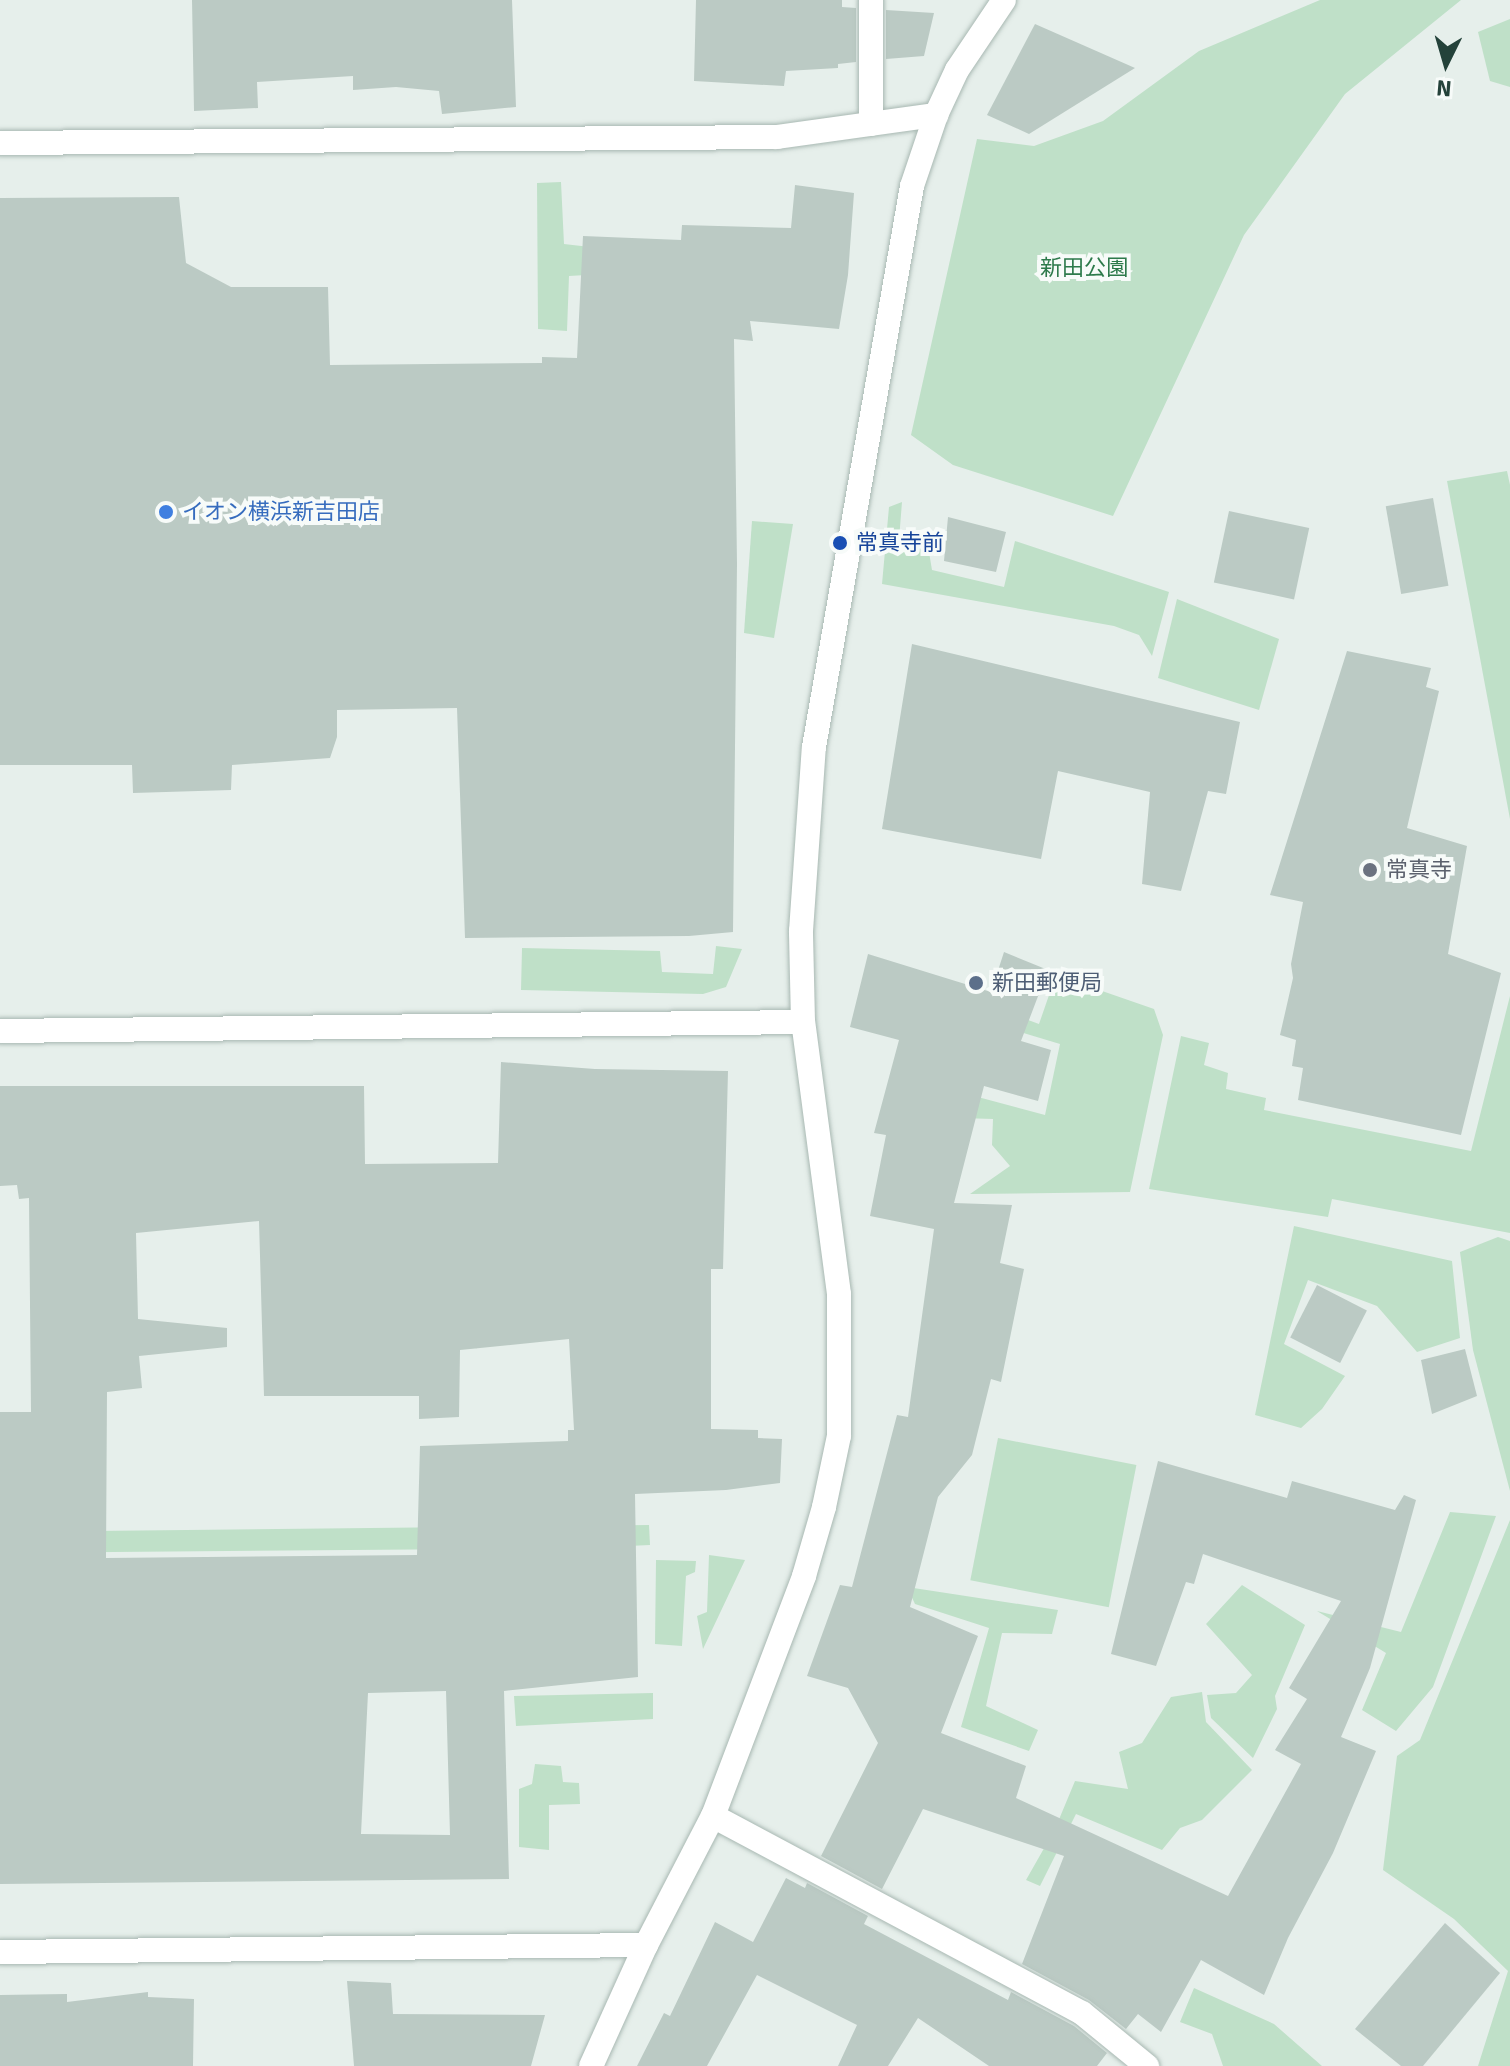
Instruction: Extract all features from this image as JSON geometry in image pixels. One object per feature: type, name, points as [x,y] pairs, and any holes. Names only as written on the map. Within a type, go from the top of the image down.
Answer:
[{"type":"street","points":[[871,0],[871,124]]},
{"type":"street","points":[[591,2066],[646,1945],[713,1816],[804,1576],[824,1507],[839,1436],[839,1294],[803,1022],[801,931],[814,747],[912,186],[936,115],[957,70],[1004,0]]},
{"type":"street","points":[[0,143],[777,137],[936,115]]},
{"type":"street","points":[[0,1031],[803,1022]]},
{"type":"street","points":[[713,1816],[1082,2013],[1147,2066]]},
{"type":"street","points":[[0,1952],[646,1945]]},
{"type":"green space","name":"新田公園","points":[[1320,0],[1461,0],[1345,94],[1244,235],[1113,516],[953,465],[911,435],[977,139],[1034,146],[1103,121],[1199,51]]},
{"type":"green space","points":[[1510,19],[1510,87],[1490,81],[1478,32]]},
{"type":"green space","points":[[561,182],[564,244],[590,247],[586,275],[569,276],[567,331],[538,329],[537,183]]},
{"type":"green space","points":[[1507,471],[1510,485],[1510,819],[1447,481]]},
{"type":"green space","points":[[902,502],[899,540],[928,546],[932,570],[1004,587],[1015,541],[1169,592],[1152,656],[1139,635],[1114,626],[882,584],[889,507]]},
{"type":"green space","points":[[752,521],[793,524],[774,638],[744,633]]},
{"type":"green space","points":[[1177,599],[1279,639],[1259,710],[1158,678]]},
{"type":"green space","points":[[716,946],[742,949],[726,987],[703,994],[521,990],[522,948],[660,951],[662,972],[713,974]]},
{"type":"green space","points":[[1056,975],[1154,1009],[1163,1035],[1130,1192],[970,1194],[1010,1166],[992,1145],[993,1119],[961,1118],[963,1093],[1045,1115],[1060,1044],[974,1018],[982,1003],[1039,1024]]},
{"type":"green space","points":[[1510,996],[1510,1233],[1332,1199],[1328,1217],[1149,1189],[1181,1036],[1209,1043],[1204,1065],[1228,1073],[1226,1089],[1266,1098],[1264,1110],[1471,1151]]},
{"type":"green space","points":[[1294,1226],[1452,1261],[1460,1338],[1417,1352],[1377,1306],[1308,1280],[1284,1344],[1345,1376],[1322,1409],[1301,1428],[1255,1415]]},
{"type":"green space","points":[[1498,1237],[1510,1241],[1510,1491],[1473,1350],[1460,1252]]},
{"type":"green space","points":[[998,1438],[1136,1465],[1109,1607],[970,1580]]},
{"type":"green space","points":[[1450,1512],[1496,1516],[1433,1687],[1396,1731],[1362,1710],[1386,1653],[1317,1611],[1401,1632]]},
{"type":"green space","points":[[1510,1520],[1510,2066],[1478,2066],[1508,1971],[1454,1919],[1383,1870],[1397,1756],[1420,1740]]},
{"type":"green space","points":[[649,1525],[650,1545],[584,1548],[0,1553],[0,1532]]},
{"type":"green space","points":[[709,1555],[745,1560],[703,1649],[697,1616],[707,1612]]},
{"type":"green space","points":[[656,1560],[696,1561],[695,1572],[686,1576],[682,1646],[655,1644]]},
{"type":"green space","points":[[1242,1585],[1305,1625],[1275,1696],[1277,1709],[1253,1758],[1211,1718],[1207,1695],[1236,1693],[1252,1675],[1206,1624]]},
{"type":"green space","points":[[907,1587],[1058,1610],[1052,1634],[1002,1633],[986,1706],[1038,1730],[1029,1751],[961,1727],[989,1628],[915,1604]]},
{"type":"green space","points":[[1202,1692],[1206,1722],[1252,1770],[1202,1820],[1180,1828],[1162,1850],[1076,1814],[1040,1886],[1026,1880],[1055,1829],[1075,1781],[1128,1789],[1119,1752],[1142,1743],[1171,1697]]},
{"type":"green space","points":[[653,1693],[653,1719],[516,1726],[514,1696]]},
{"type":"green space","points":[[535,1764],[561,1766],[563,1782],[579,1783],[580,1804],[549,1805],[549,1850],[519,1847],[519,1789],[532,1784]]},
{"type":"green space","points":[[1194,1988],[1274,2024],[1322,2066],[1223,2066],[1212,2034],[1180,2022]]},
{"type":"building","points":[[192,0],[512,0],[516,107],[442,114],[439,91],[396,87],[353,90],[353,76],[257,82],[258,108],[194,111]]},
{"type":"building","points":[[696,0],[842,0],[842,7],[856,8],[856,62],[838,64],[838,68],[786,71],[784,86],[694,81]]},
{"type":"building","points":[[886,10],[934,13],[924,56],[886,59]]},
{"type":"building","points":[[1035,24],[1135,68],[1029,134],[987,115]]},
{"type":"building","points":[[795,185],[854,193],[848,275],[839,329],[750,321],[753,341],[734,339],[737,564],[733,932],[689,936],[465,938],[457,708],[337,710],[337,737],[330,758],[232,765],[231,790],[133,793],[132,765],[0,765],[0,198],[179,197],[186,263],[231,287],[328,287],[330,365],[542,363],[542,357],[577,358],[583,236],[681,240],[682,225],[791,228]]},
{"type":"building","points":[[1433,498],[1448,586],[1401,594],[1386,506]]},
{"type":"building","points":[[1229,511],[1309,528],[1294,599],[1214,582]]},
{"type":"building","points":[[948,517],[1006,532],[996,572],[944,561]]},
{"type":"building","points":[[912,644],[1240,722],[1226,794],[1208,791],[1181,891],[1142,884],[1150,792],[1058,771],[1041,859],[882,829]]},
{"type":"building","name":"常真寺","points":[[1347,651],[1431,668],[1426,687],[1439,691],[1407,828],[1467,846],[1448,954],[1501,973],[1461,1135],[1298,1100],[1303,1068],[1292,1066],[1296,1040],[1280,1035],[1293,978],[1291,964],[1303,902],[1270,895]]},
{"type":"building","points":[[1004,952],[1048,970],[1021,1041],[1051,1050],[1038,1101],[984,1086],[954,1203],[1012,1205],[1000,1263],[1024,1269],[1001,1382],[991,1379],[972,1455],[938,1497],[910,1607],[978,1636],[941,1733],[1026,1766],[1016,1798],[1228,1896],[1301,1764],[1275,1750],[1307,1699],[1289,1688],[1341,1601],[1203,1554],[1194,1584],[1186,1582],[1156,1666],[1111,1654],[1158,1461],[1287,1498],[1292,1481],[1395,1510],[1404,1495],[1416,1500],[1370,1668],[1341,1737],[1376,1751],[1333,1853],[1288,1938],[1264,1995],[1201,1960],[1161,2032],[1138,2014],[1126,2029],[1089,2000],[1022,1964],[1064,1856],[923,1809],[882,1889],[821,1856],[878,1743],[848,1688],[807,1676],[840,1585],[852,1587],[897,1415],[908,1417],[934,1229],[870,1216],[886,1135],[874,1133],[899,1040],[850,1027],[868,954],[991,992]]},
{"type":"building","points":[[501,1062],[595,1069],[728,1071],[723,1269],[711,1269],[711,1429],[758,1430],[758,1438],[782,1439],[780,1483],[726,1490],[635,1494],[638,1677],[504,1691],[509,1879],[0,1884],[0,1412],[31,1412],[29,1198],[19,1199],[17,1185],[0,1186],[0,1086],[364,1086],[365,1164],[498,1163]],"holes":[[[259,1221],[264,1396],[419,1396],[419,1419],[459,1417],[460,1350],[569,1339],[574,1430],[568,1430],[568,1441],[420,1446],[417,1555],[106,1558],[107,1392],[142,1388],[139,1356],[227,1347],[227,1328],[138,1319],[136,1233]],[[446,1691],[450,1835],[361,1834],[368,1693]]]},
{"type":"building","points":[[1317,1285],[1367,1310],[1340,1363],[1290,1338]]},
{"type":"building","points":[[1465,1349],[1477,1396],[1432,1414],[1421,1360]]},
{"type":"building","points":[[786,1878],[805,1888],[807,1883],[868,1916],[864,1924],[1008,2000],[1011,1992],[1074,2026],[1107,2053],[1097,2066],[989,2066],[918,2018],[888,2066],[838,2066],[857,2025],[757,1975],[707,2066],[637,2066],[664,2013],[670,2016],[715,1922],[753,1942]]},
{"type":"building","points":[[1445,1923],[1500,1973],[1423,2066],[1401,2066],[1355,2029]]},
{"type":"building","points":[[347,1981],[391,1983],[393,2014],[545,2015],[531,2066],[354,2066]]},
{"type":"building","points":[[148,1992],[148,1997],[194,1999],[193,2066],[0,2066],[0,1995],[67,1994],[67,2002]]},
{"type":"place","name":"イオン横浜新吉田店","points":[[166,512]]},
{"type":"place","name":"常真寺前","points":[[840,543]]},
{"type":"place","name":"常真寺","points":[[1370,870]]},
{"type":"place","name":"新田郵便局","points":[[976,983]]}]
